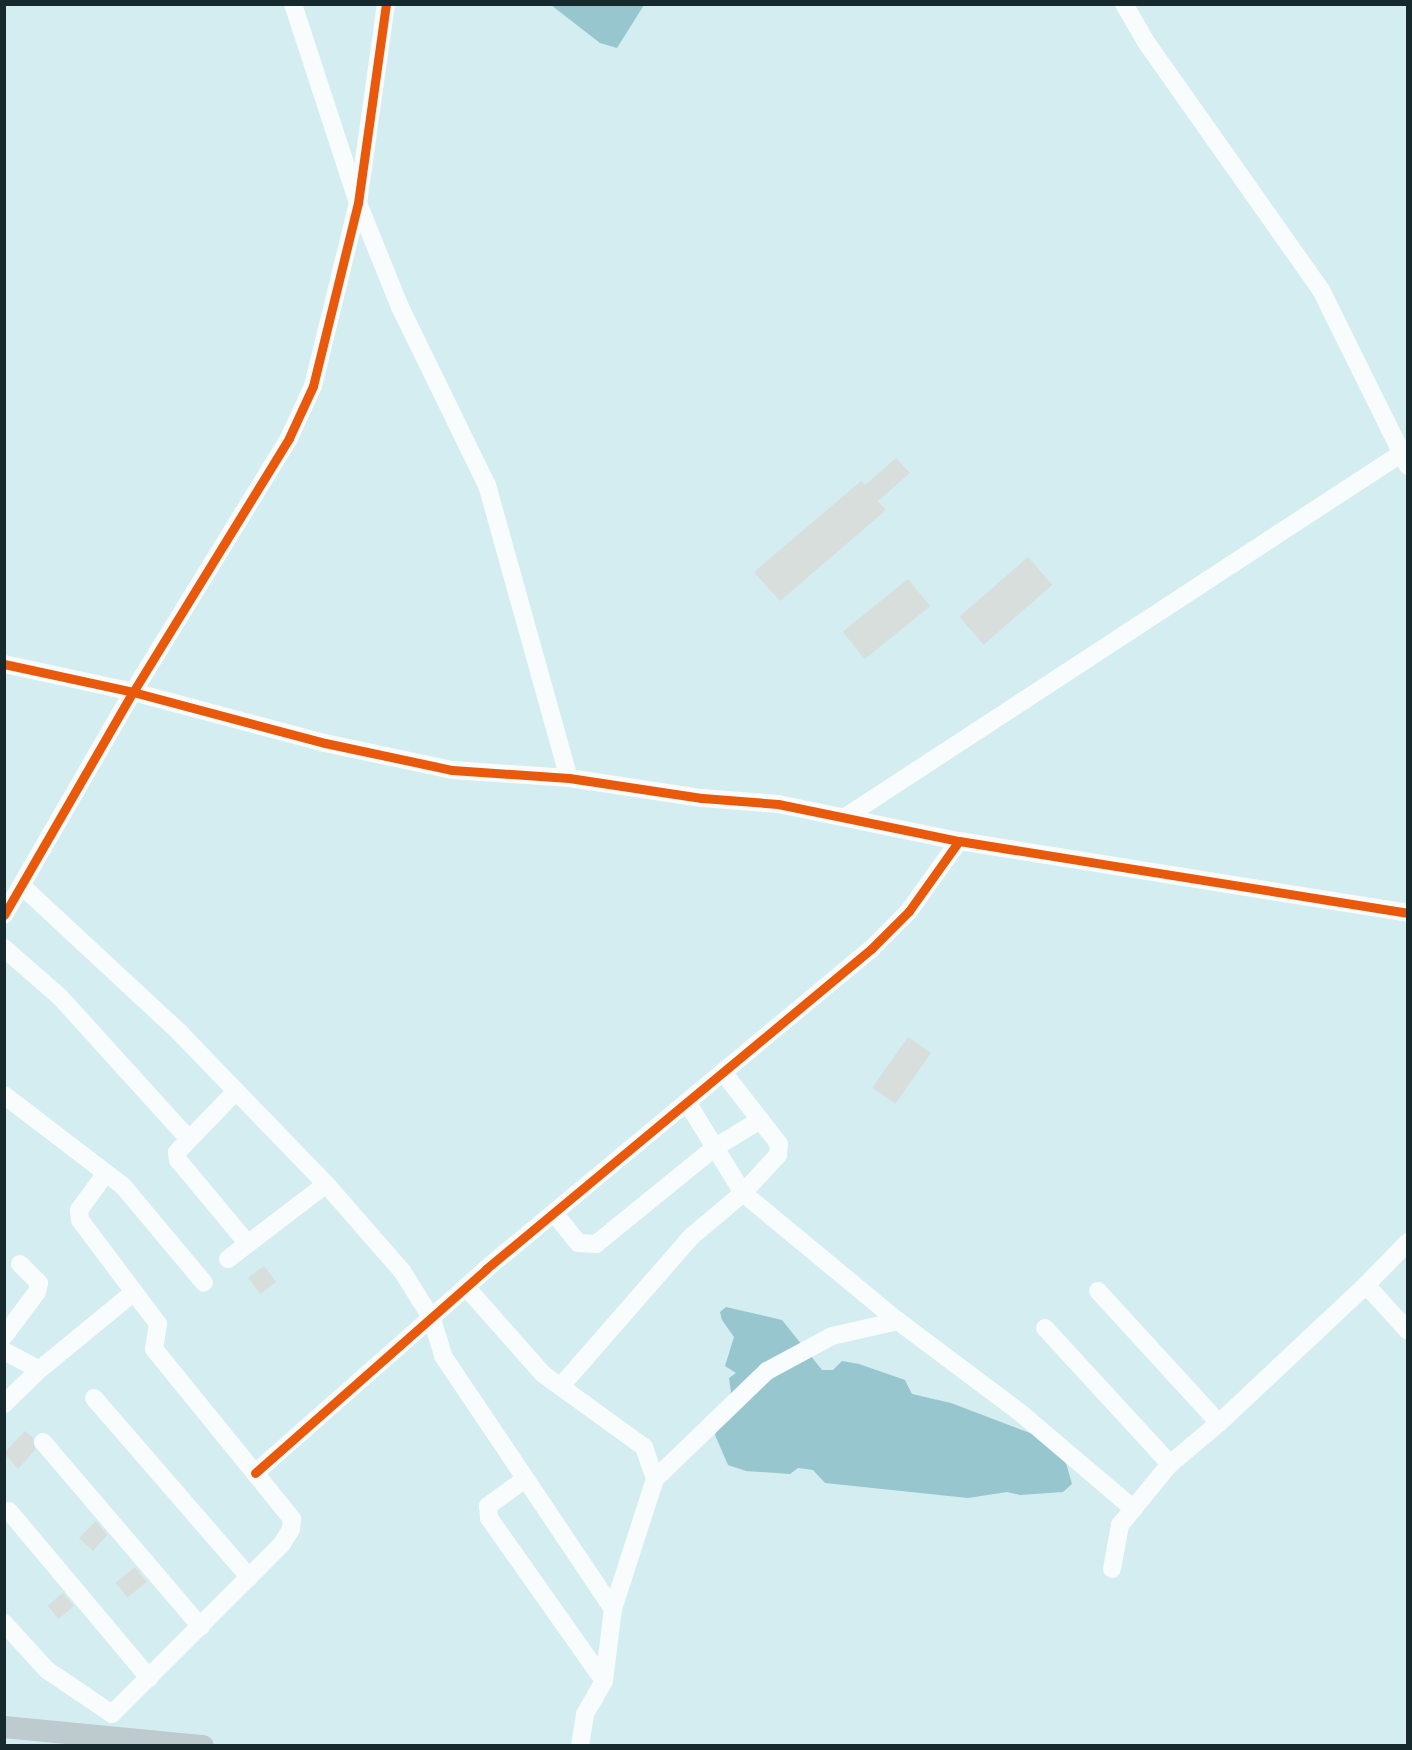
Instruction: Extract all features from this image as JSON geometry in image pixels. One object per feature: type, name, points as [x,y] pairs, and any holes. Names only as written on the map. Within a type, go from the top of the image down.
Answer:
[{"type":"main road","points":[[4,1727],[203,1746]]},
{"type":"street","points":[[293,4],[358,203],[400,307],[487,485],[569,778]]},
{"type":"street","points":[[4,915],[133,692],[289,438],[313,386],[358,203],[386,4]]},
{"type":"street","points":[[847,816],[1405,456],[1321,290],[1146,42],[1124,4]]},
{"type":"street","points":[[6,668],[133,692],[325,743],[452,770],[569,778],[847,816],[959,842],[1407,913]]},
{"type":"street","points":[[255,1473],[466,1287],[871,950],[909,911],[959,842]]},
{"type":"street","points":[[22,886],[236,1091],[326,1184],[402,1271],[432,1319],[443,1356],[614,1609]]},
{"type":"street","points":[[4,948],[60,997],[188,1138]]},
{"type":"street","points":[[561,1386],[692,1236],[743,1193],[780,1150],[723,1072]]},
{"type":"street","points":[[236,1091],[179,1146],[178,1160],[248,1244]]},
{"type":"street","points":[[4,1095],[123,1186],[204,1283]]},
{"type":"street","points":[[687,1102],[743,1193],[898,1321],[1023,1415],[1134,1509]]},
{"type":"street","points":[[554,1213],[578,1243],[596,1244],[714,1148],[760,1120]]},
{"type":"street","points":[[4,1623],[46,1670],[112,1714],[201,1627],[291,1529],[292,1519],[154,1349],[158,1324],[80,1220],[79,1210],[106,1173]]},
{"type":"street","points":[[228,1259],[326,1184]]},
{"type":"street","points":[[1112,1569],[1120,1525],[1170,1464],[1219,1424],[1366,1285],[1407,1242]]},
{"type":"street","points":[[4,1336],[37,1292],[39,1283],[20,1264]]},
{"type":"street","points":[[1366,1285],[1407,1331]]},
{"type":"street","points":[[466,1287],[543,1374],[644,1448],[655,1479]]},
{"type":"street","points":[[1098,1291],[1219,1424]]},
{"type":"street","points":[[4,1404],[39,1370],[134,1292]]},
{"type":"street","points":[[580,1746],[585,1714],[603,1681],[614,1609],[655,1479],[767,1371],[832,1336],[898,1321]]},
{"type":"street","points":[[1045,1328],[1170,1464]]},
{"type":"street","points":[[4,1351],[39,1370]]},
{"type":"street","points":[[94,1398],[249,1577]]},
{"type":"street","points":[[43,1442],[201,1627]]},
{"type":"street","points":[[525,1479],[488,1506],[489,1518],[603,1681]]},
{"type":"street","points":[[9,1511],[149,1678]]},
{"type":"water","points":[[551,5],[644,5],[617,48],[600,43]]},
{"type":"water","points":[[726,1307],[782,1320],[822,1370],[833,1370],[842,1361],[859,1364],[905,1380],[912,1394],[951,1403],[1038,1436],[1064,1456],[1072,1484],[1063,1492],[1020,1495],[1007,1492],[968,1498],[825,1483],[813,1470],[798,1468],[790,1474],[746,1471],[728,1465],[715,1435],[731,1392],[729,1378],[736,1373],[725,1366],[734,1337],[722,1320],[720,1312]]},
{"type":"building","points":[[896,458],[910,473],[878,501],[886,510],[780,601],[754,572],[861,481],[865,485]]},
{"type":"building","points":[[1028,557],[1052,585],[984,645],[959,617]]},
{"type":"building","points":[[908,579],[930,606],[865,659],[843,632]]},
{"type":"building","points":[[908,1037],[931,1053],[895,1104],[872,1088]]},
{"type":"building","points":[[264,1266],[276,1282],[260,1294],[248,1278]]},
{"type":"building","points":[[25,1431],[33,1438],[35,1450],[18,1469],[4,1453]]},
{"type":"building","points":[[96,1521],[107,1535],[93,1551],[79,1538]]},
{"type":"building","points":[[135,1567],[147,1582],[128,1597],[116,1583]]},
{"type":"building","points":[[63,1593],[74,1606],[59,1619],[48,1606]]},
{"type":"cycle path","points":[[4,915],[133,692],[289,438],[313,386],[358,203],[386,4]]},
{"type":"cycle path","points":[[4,664],[133,692],[325,743],[452,770],[569,778],[702,798],[778,804],[959,841],[1408,913]]},
{"type":"cycle path","points":[[255,1473],[486,1269],[871,949],[909,911],[959,841]]}]
